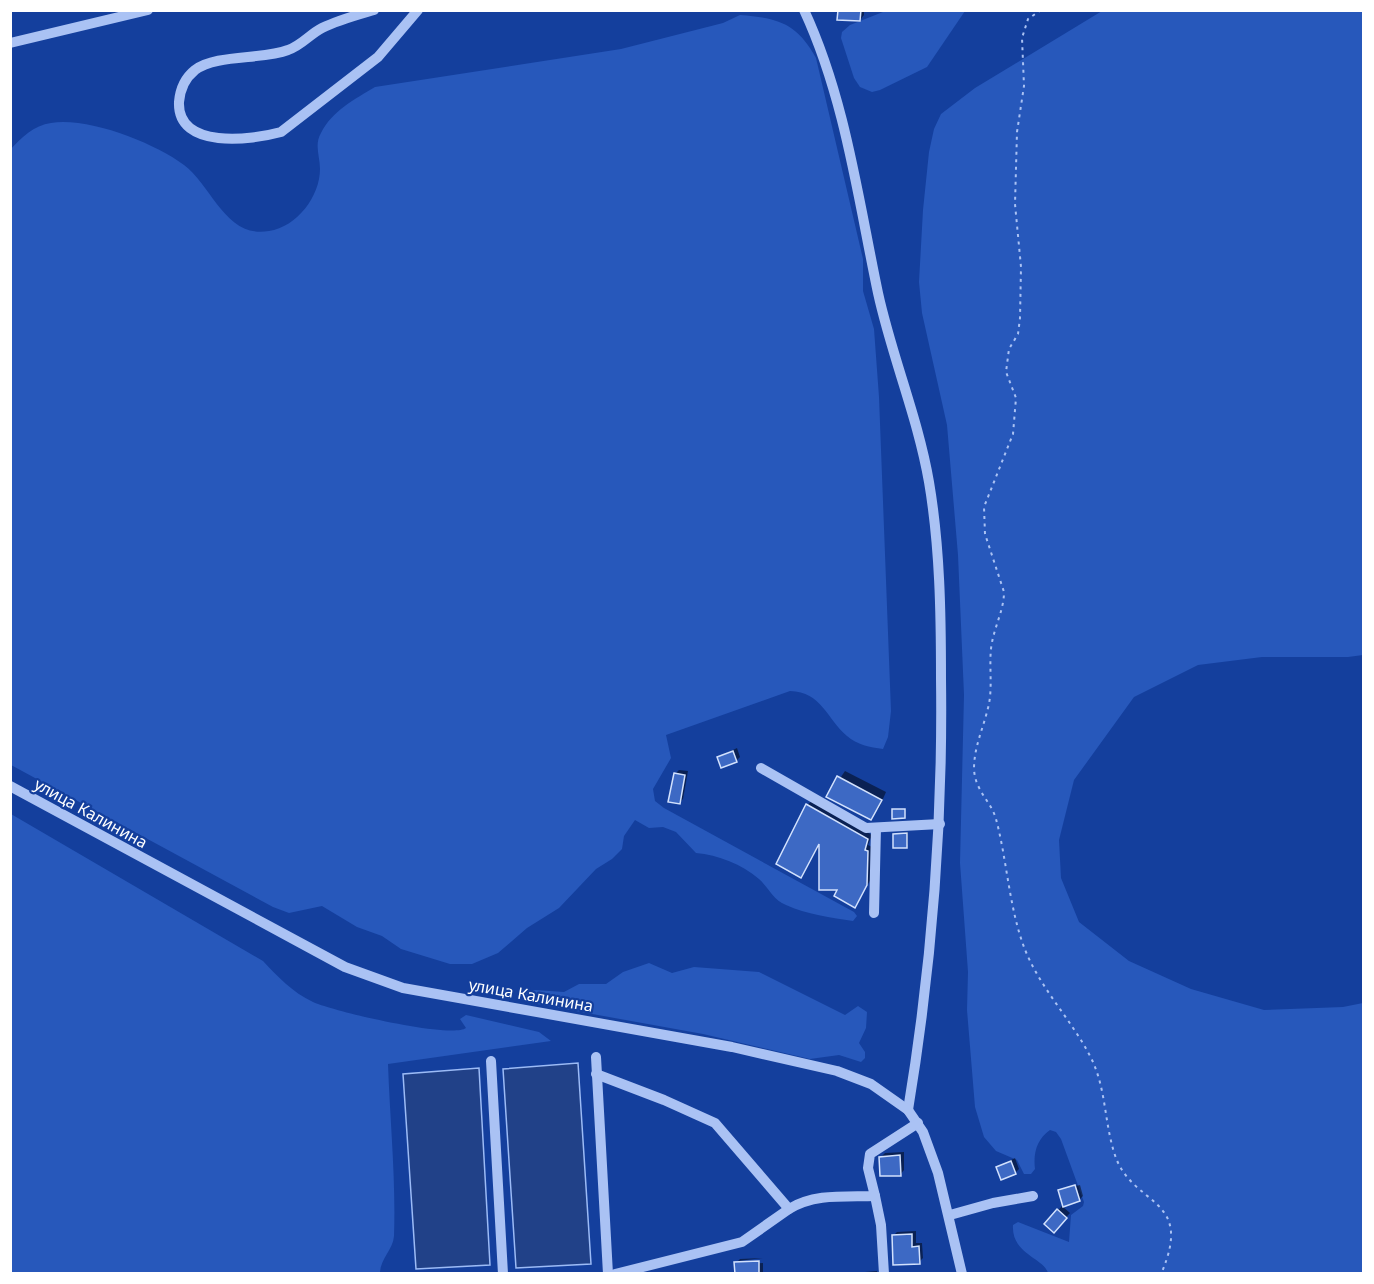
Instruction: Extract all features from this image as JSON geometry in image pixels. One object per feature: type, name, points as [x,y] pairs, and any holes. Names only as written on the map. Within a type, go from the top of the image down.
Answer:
[{"type":"street","points":[[10,43],[148,10]]},
{"type":"street","points":[[374,10],[320,29],[287,51],[199,67],[186,79],[180,96],[180,115],[185,122],[201,134],[229,139],[281,132],[378,57],[418,10]]},
{"type":"street","points":[[804,10],[831,79],[888,336],[912,411],[929,483],[940,598],[940,824],[929,972],[908,1110]]},
{"type":"street","points":[[761,768],[867,828],[940,824]]},
{"type":"street","name":"улица Калинина","points":[[10,786],[345,967],[375,980],[403,988],[721,1045],[837,1071],[871,1084],[908,1110],[918,1123],[931,1149],[950,1215],[962,1274]]},
{"type":"street","points":[[874,913],[876,828]]},
{"type":"street","points":[[596,1057],[608,1274]]},
{"type":"street","points":[[491,1061],[503,1274]]},
{"type":"street","points":[[596,1074],[664,1100],[714,1123],[727,1134],[789,1209]]},
{"type":"street","points":[[884,1274],[881,1225],[868,1168],[870,1154],[918,1123]]},
{"type":"street","points":[[615,1274],[742,1242],[789,1209],[810,1199],[875,1196]]},
{"type":"street","points":[[950,1215],[993,1203],[1033,1196]]},
{"type":"path","points":[[1041,10],[1028,19],[1022,38],[1024,86],[1017,132],[1015,204],[1021,267],[1020,318],[1018,334],[1009,349],[1006,372],[1016,398],[1013,434],[984,507],[985,534],[1004,592],[1004,601],[991,649],[989,701],[976,748],[974,771],[980,794],[995,815],[1024,948],[1089,1054],[1101,1079],[1107,1127],[1119,1167],[1160,1206],[1171,1223],[1173,1242],[1161,1274]]},
{"type":"shaded area","points":[[888,10],[965,11],[927,67],[872,92],[860,87],[854,78],[841,38],[842,32],[850,25]]},
{"type":"shaded area","points":[[1102,11],[1363,11],[1363,655],[1262,657],[1198,665],[1134,697],[1074,780],[1059,840],[1061,878],[1079,922],[1129,961],[1191,989],[1264,1010],[1343,1007],[1363,1003],[1363,1273],[1048,1273],[1041,1263],[1017,1243],[1013,1225],[1018,1222],[1069,1242],[1071,1215],[1083,1206],[1084,1202],[1061,1139],[1056,1132],[1050,1130],[1037,1147],[1035,1169],[1031,1174],[1024,1174],[1017,1160],[996,1151],[984,1137],[975,1107],[967,1010],[968,972],[960,863],[964,695],[958,555],[947,425],[922,313],[919,282],[929,152],[934,129],[941,114],[975,88]]},
{"type":"shaded area","points":[[740,15],[765,18],[785,24],[801,37],[816,58],[863,259],[863,291],[874,329],[879,397],[891,711],[888,737],[883,749],[859,744],[840,729],[817,701],[801,692],[790,691],[666,735],[671,758],[653,789],[655,801],[664,808],[854,912],[857,916],[853,921],[810,913],[786,905],[745,869],[721,858],[696,853],[676,832],[663,827],[649,828],[635,820],[624,836],[622,849],[612,859],[596,869],[559,908],[527,928],[498,953],[472,964],[450,964],[401,949],[382,936],[357,927],[322,906],[289,913],[273,907],[11,765],[10,150],[14,145],[33,129],[45,124],[66,122],[102,128],[139,140],[184,165],[194,174],[221,209],[242,227],[254,231],[269,231],[297,217],[305,209],[316,190],[320,169],[319,137],[331,118],[375,87],[621,49],[723,23]]},
{"type":"shaded area","points":[[11,814],[263,961],[292,989],[313,1002],[366,1017],[438,1030],[466,1028],[460,1019],[466,1015],[539,1032],[551,1041],[388,1064],[394,1172],[394,1236],[380,1273],[11,1273]]},
{"type":"shaded area","points":[[649,963],[672,973],[694,967],[759,972],[845,1015],[858,1006],[867,1012],[866,1028],[859,1043],[865,1052],[865,1058],[861,1062],[839,1055],[810,1059],[703,1034],[526,1002],[521,999],[525,993],[535,990],[564,992],[579,984],[606,984],[623,972]]},
{"type":"shaded area","points":[[578,1063],[591,1264],[516,1268],[503,1069]]},
{"type":"shaded area","points":[[479,1068],[490,1265],[416,1269],[403,1074]]},
{"type":"building","points":[[838,10],[861,10],[860,21],[837,20]]},
{"type":"building","points":[[733,751],[737,762],[721,768],[717,757]]},
{"type":"building","points":[[674,773],[685,775],[680,804],[668,802]]},
{"type":"building","points":[[837,776],[882,800],[871,820],[826,797]]},
{"type":"building","points":[[806,804],[868,839],[865,850],[868,851],[867,885],[855,908],[834,896],[837,890],[819,890],[819,844],[801,878],[776,864]]},
{"type":"building","points":[[892,809],[905,809],[905,818],[892,819]]},
{"type":"building","points":[[907,833],[907,848],[893,848],[893,834]]},
{"type":"building","points":[[900,1155],[901,1176],[880,1176],[879,1157]]},
{"type":"building","points":[[1011,1161],[1016,1174],[1001,1180],[996,1167]]},
{"type":"building","points":[[1075,1185],[1080,1201],[1063,1207],[1058,1190]]},
{"type":"building","points":[[1057,1209],[1067,1218],[1054,1233],[1044,1224]]},
{"type":"building","points":[[912,1234],[912,1247],[919,1246],[920,1264],[893,1265],[892,1235]]},
{"type":"building","points":[[759,1261],[759,1274],[735,1274],[734,1262]]}]
